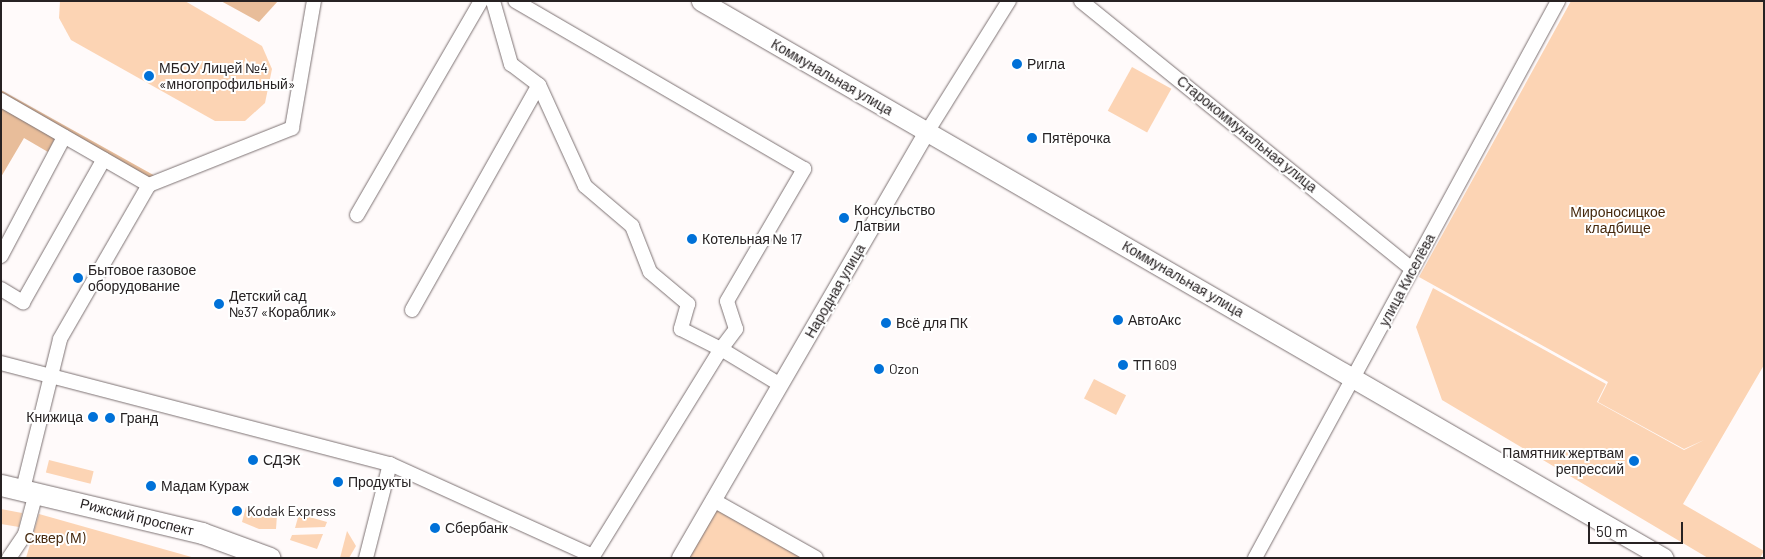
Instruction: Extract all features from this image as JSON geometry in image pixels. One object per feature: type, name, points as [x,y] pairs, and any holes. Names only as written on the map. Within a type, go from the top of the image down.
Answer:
[{"type":"main road","name":"Коммунальная улица","points":[[701,1],[1356,377],[1664,558]]},
{"type":"main road","name":"Рижский проспект","points":[[1,484],[202,533],[270,558]]},
{"type":"street","points":[[9,558],[25,534],[49,375],[60,339],[149,185],[292,128],[314,1]]},
{"type":"street","points":[[357,214],[481,1]]},
{"type":"street","points":[[494,1],[511,64],[539,85],[585,186],[632,226],[650,272],[688,304],[681,329],[721,349],[779,384]]},
{"type":"street","points":[[1,364],[390,464],[593,556],[721,349],[736,329],[727,301],[804,168],[515,1]]},
{"type":"street","name":"Народная улица","points":[[680,558],[779,384],[927,132],[1009,1]]},
{"type":"street","name":"Старокоммунальная улица","points":[[1081,1],[1412,269]]},
{"type":"street","name":"улица Киселёва","points":[[1255,558],[1356,377],[1412,269],[1558,1]]},
{"type":"street","points":[[412,310],[539,85]]},
{"type":"street","points":[[1,100],[149,185]]},
{"type":"street","points":[[1,256],[64,137]]},
{"type":"street","points":[[1,289],[23,302],[104,159]]},
{"type":"street","points":[[366,558],[390,464]]},
{"type":"street","points":[[713,500],[816,558]]},
{"type":"green space","points":[[60,1],[185,1],[262,46],[272,69],[265,103],[245,121],[215,121],[71,40],[59,18]]},
{"type":"green space","name":"Мироносицкое кладбище","points":[[1571,1],[1764,1],[1764,365],[1683,504],[1764,551],[1760,558],[1708,558],[1442,400],[1416,327],[1433,288],[1606,384],[1597,402],[1684,450],[1704,440],[1684,449],[1598,402],[1608,382],[1419,277]]},
{"type":"green space","points":[[1132,67],[1171,89],[1147,133],[1108,111]]},
{"type":"green space","points":[[1094,379],[1126,395],[1116,415],[1084,399]]},
{"type":"green space","points":[[49,460],[94,471],[90,484],[46,473]]},
{"type":"green space","points":[[719,506],[810,558],[687,558]]},
{"type":"green space","points":[[246,507],[277,515],[276,529],[259,529],[242,522]]},
{"type":"green space","points":[[1,509],[22,513],[19,527],[1,524]]},
{"type":"green space","name":"Сквер (М)","points":[[39,514],[195,558],[26,558]]},
{"type":"green space","points":[[299,514],[327,522],[325,527],[295,528]]},
{"type":"green space","points":[[347,531],[356,546],[349,558],[340,558]]},
{"type":"green space","points":[[323,534],[317,549],[290,540],[292,535]]},
{"type":"shaded area","points":[[221,1],[278,1],[259,22]]},
{"type":"shaded area","points":[[1,90],[157,177],[147,179],[59,130],[48,152],[24,138],[1,177]]},
{"type":"place","name":"Ригла","points":[[1017,64]]},
{"type":"place","name":"МБОУ Лицей №4 «многопрофильный»","points":[[149,76]]},
{"type":"place","name":"Пятёрочка","points":[[1032,138]]},
{"type":"place","name":"Консульство Латвии","points":[[844,218]]},
{"type":"place","name":"Котельная № 17","points":[[692,239]]},
{"type":"place","name":"Бытовое газовое оборудование","points":[[78,278]]},
{"type":"place","name":"Детский сад №37 «Кораблик»","points":[[219,304]]},
{"type":"place","name":"АвтоАкс","points":[[1118,320]]},
{"type":"place","name":"Всё для ПК","points":[[886,323]]},
{"type":"place","name":"ТП 609","points":[[1123,365]]},
{"type":"place","name":"Ozon","points":[[879,369]]},
{"type":"place","name":"Книжица","points":[[93,417]]},
{"type":"place","name":"Гранд","points":[[110,418]]},
{"type":"place","name":"СДЭК","points":[[253,460]]},
{"type":"place","name":"Памятник жертвам репрессий","points":[[1634,461]]},
{"type":"place","name":"Продукты","points":[[338,482]]},
{"type":"place","name":"Мадам Кураж","points":[[151,486]]},
{"type":"place","name":"Kodak Express","points":[[237,511]]},
{"type":"place","name":"Сбербанк","points":[[435,528]]}]
